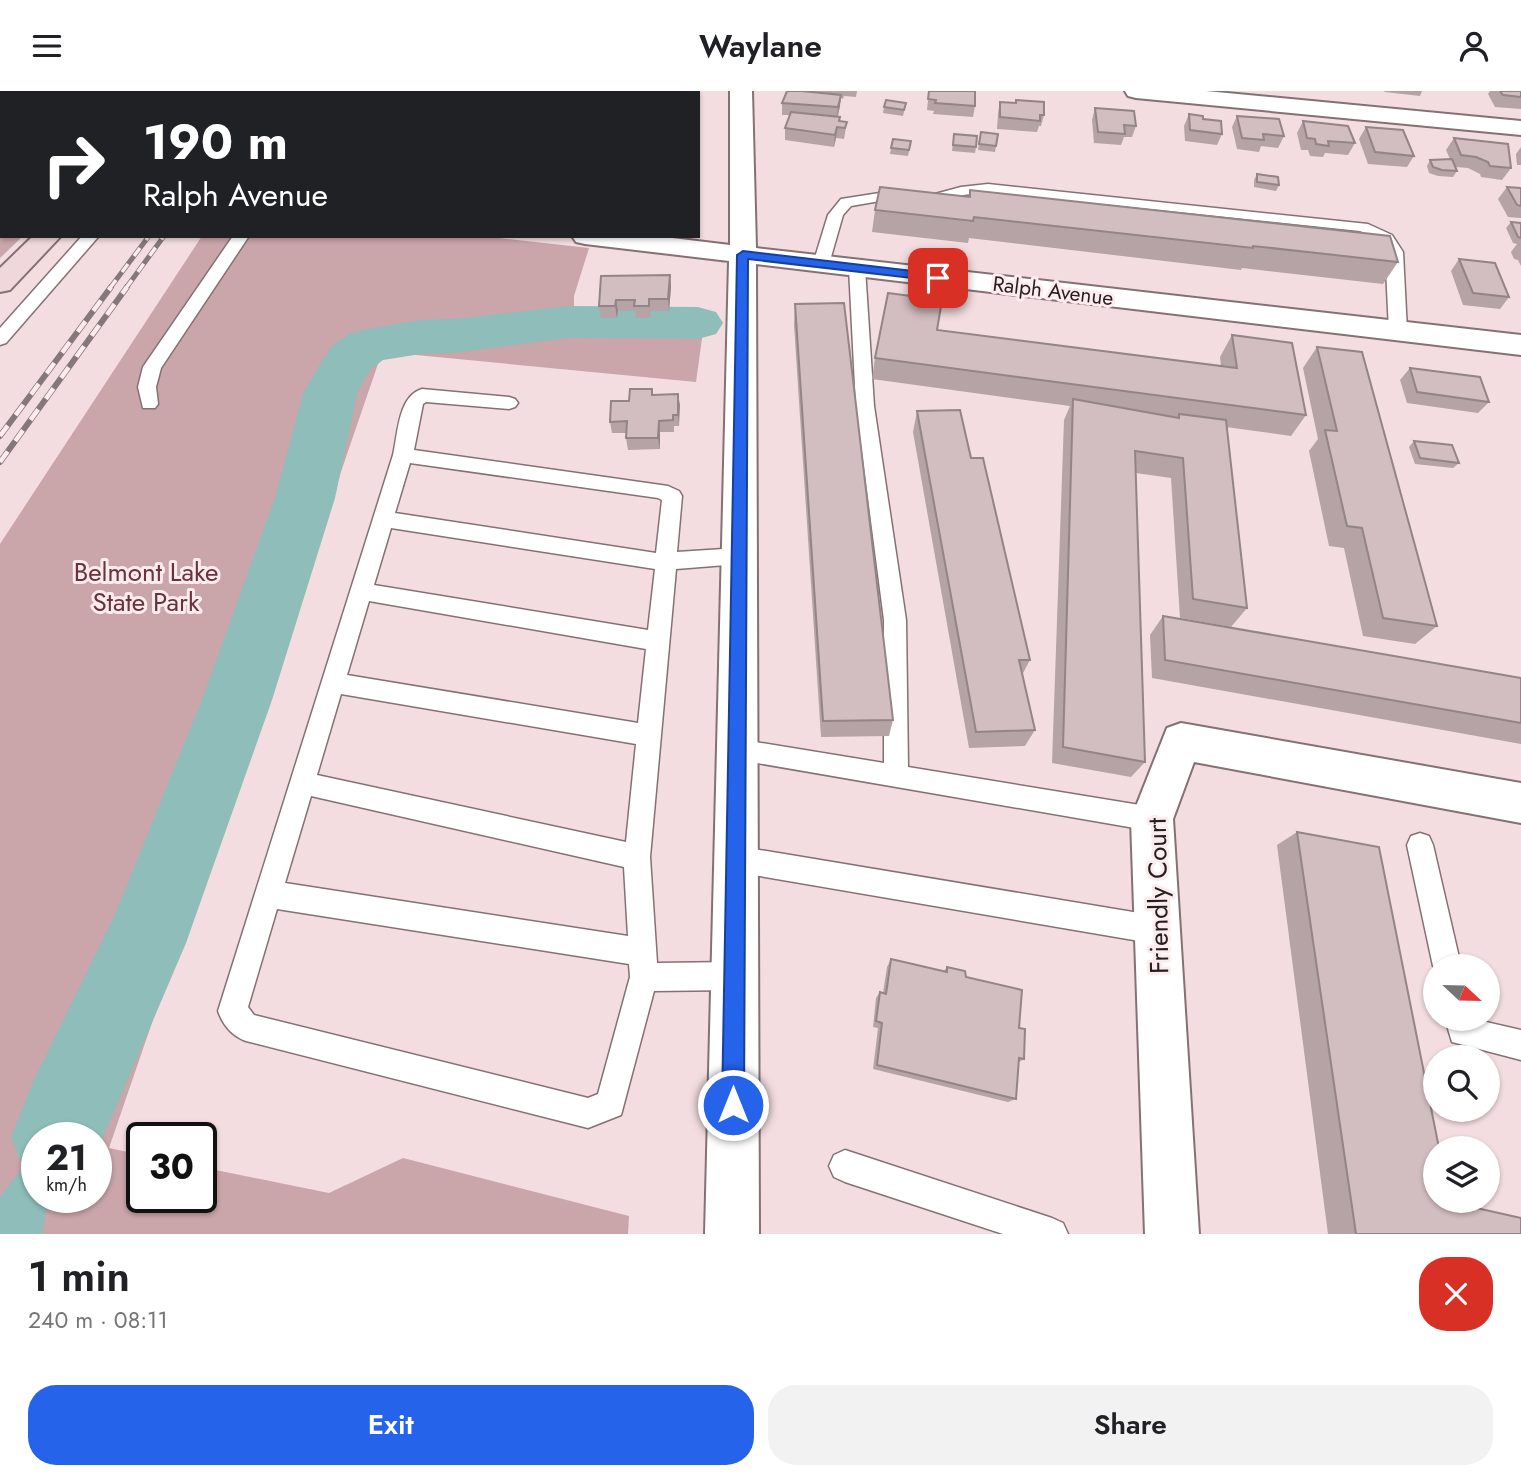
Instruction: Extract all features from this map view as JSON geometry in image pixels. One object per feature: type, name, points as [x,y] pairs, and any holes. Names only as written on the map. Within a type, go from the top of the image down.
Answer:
[{"type":"main road","points":[[0,284],[46,238]]},
{"type":"street","points":[[732,1234],[743,255],[741,91]]},
{"type":"street","points":[[1136,91],[1521,128]]},
{"type":"street","name":"Ralph Avenue","points":[[602,238],[1521,345]]},
{"type":"street","name":"Friendly Court","points":[[1172,1234],[1152,819],[1181,741],[1521,803]]},
{"type":"lane","points":[[821,264],[835,215],[846,202],[886,196],[936,199],[961,191],[988,188],[1363,227],[1382,234],[1392,243],[1395,252],[1398,331]]},
{"type":"lane","points":[[0,339],[89,238]]},
{"type":"lane","points":[[149,404],[147,387],[152,367],[240,238]]},
{"type":"lane","points":[[857,268],[865,407],[895,620],[896,776]]},
{"type":"lane","points":[[403,455],[661,491],[672,496],[636,857],[643,965],[610,1104],[588,1113],[246,1027],[232,1011],[384,519],[403,455],[414,402],[422,395],[509,403]]},
{"type":"lane","points":[[384,519],[666,563],[691,558],[739,556]]},
{"type":"lane","points":[[361,591],[657,641]]},
{"type":"lane","points":[[333,683],[650,736]]},
{"type":"lane","points":[[737,750],[1152,819]]},
{"type":"lane","points":[[302,783],[636,857]]},
{"type":"lane","points":[[1420,845],[1444,954]]},
{"type":"lane","points":[[736,859],[1157,930]]},
{"type":"lane","points":[[268,894],[643,965],[734,976]]},
{"type":"lane","points":[[1462,1031],[1521,1045]]},
{"type":"lane","points":[[845,1166],[1052,1234]]},
{"type":"green space","points":[[0,238],[21,238],[0,258]]},
{"type":"green space","name":"Belmont Lake State Park","points":[[201,238],[498,238],[589,248],[574,296],[574,314],[690,315],[704,324],[696,382],[395,353],[380,358],[112,1139],[112,1122],[21,1122],[21,1213],[112,1213],[112,1149],[126,1152],[126,1213],[217,1213],[217,1170],[329,1193],[403,1158],[629,1216],[628,1234],[0,1234],[0,544]]},
{"type":"water","points":[[21,1170],[21,1213],[46,1213],[42,1234],[0,1234],[0,1197]]},
{"type":"building","points":[[787,91],[841,95],[838,107],[782,103]]},
{"type":"building","points":[[929,91],[975,91],[975,106],[935,103],[936,100],[928,99]]},
{"type":"building","points":[[1500,91],[1521,91],[1521,97],[1503,95]]},
{"type":"building","points":[[886,100],[906,103],[904,110],[884,107]]},
{"type":"building","points":[[1016,100],[1044,102],[1044,115],[1040,115],[1040,121],[1000,117],[1000,102],[1016,103]]},
{"type":"building","points":[[1095,108],[1134,111],[1136,126],[1124,125],[1125,134],[1098,132]]},
{"type":"building","points":[[791,112],[840,117],[839,121],[847,122],[845,128],[837,127],[835,135],[785,128]]},
{"type":"building","points":[[1189,114],[1221,121],[1222,134],[1190,130]]},
{"type":"building","points":[[1237,116],[1279,119],[1284,136],[1263,134],[1264,140],[1242,138]]},
{"type":"building","points":[[1303,121],[1348,126],[1355,143],[1328,141],[1329,146],[1316,144],[1315,139],[1307,138]]},
{"type":"building","points":[[1366,127],[1403,130],[1414,156],[1375,152]]},
{"type":"building","points":[[981,132],[998,134],[996,146],[979,144]]},
{"type":"building","points":[[954,134],[977,136],[976,147],[953,145]]},
{"type":"building","points":[[1454,138],[1508,144],[1511,168],[1490,166],[1488,162],[1476,157],[1461,155]]},
{"type":"building","points":[[893,139],[911,141],[909,150],[891,148]]},
{"type":"building","points":[[1452,159],[1457,171],[1433,167],[1430,160]]},
{"type":"building","points":[[1257,174],[1278,177],[1279,185],[1257,182]]},
{"type":"building","points":[[880,187],[970,197],[970,190],[1390,236],[1398,262],[974,217],[973,221],[875,210]]},
{"type":"building","points":[[1507,187],[1521,188],[1521,206],[1517,205]]},
{"type":"building","points":[[1511,222],[1521,223],[1521,238],[1518,237]]},
{"type":"building","points":[[1459,259],[1495,263],[1509,297],[1473,293]]},
{"type":"building","points":[[670,275],[668,299],[649,299],[649,306],[634,306],[635,300],[616,300],[615,306],[599,306],[601,276]]},
{"type":"building","points":[[888,293],[942,300],[937,330],[1237,368],[1232,335],[1292,343],[1306,415],[875,358]]},
{"type":"building","points":[[844,303],[893,720],[823,721],[795,304]]},
{"type":"building","points":[[1317,347],[1362,352],[1437,626],[1383,618],[1362,528],[1347,526],[1325,430],[1337,431]]},
{"type":"building","points":[[1410,368],[1480,377],[1489,402],[1417,392]]},
{"type":"building","points":[[630,389],[652,389],[652,395],[678,394],[678,415],[673,415],[673,420],[659,421],[658,438],[626,438],[627,421],[610,422],[611,401],[629,401]]},
{"type":"building","points":[[1073,399],[1179,418],[1179,414],[1226,420],[1247,608],[1193,599],[1183,458],[1135,451],[1145,762],[1063,747]]},
{"type":"building","points":[[960,410],[971,458],[983,458],[1030,660],[1019,660],[1035,730],[976,732],[917,411]]},
{"type":"building","points":[[1414,441],[1452,445],[1459,463],[1420,458]]},
{"type":"building","points":[[1163,616],[1521,678],[1521,723],[1165,660]]},
{"type":"building","points":[[1297,832],[1379,847],[1423,1068],[1423,1122],[1434,1122],[1437,1136],[1423,1136],[1423,1213],[1499,1213],[1521,1218],[1521,1234],[1356,1234]]},
{"type":"building","points":[[891,959],[947,972],[947,967],[965,971],[966,977],[1022,990],[1019,1028],[1025,1029],[1024,1059],[1019,1058],[1016,1099],[877,1065],[882,1023],[876,1021],[880,992],[886,994]]},
{"type":"waterway","points":[[62,1122],[145,943],[237,700],[305,498],[331,391],[350,359],[367,346],[421,337],[455,336],[570,322],[698,323]]},
{"type":"railway","points":[[110,288],[148,238]]},
{"type":"railway","points":[[126,288],[163,238]]},
{"type":"railway","points":[[0,436],[111,287]]},
{"type":"railway","points":[[0,462],[127,287]]},
{"type":"route","points":[[733,1105],[743,255],[938,278]]}]
